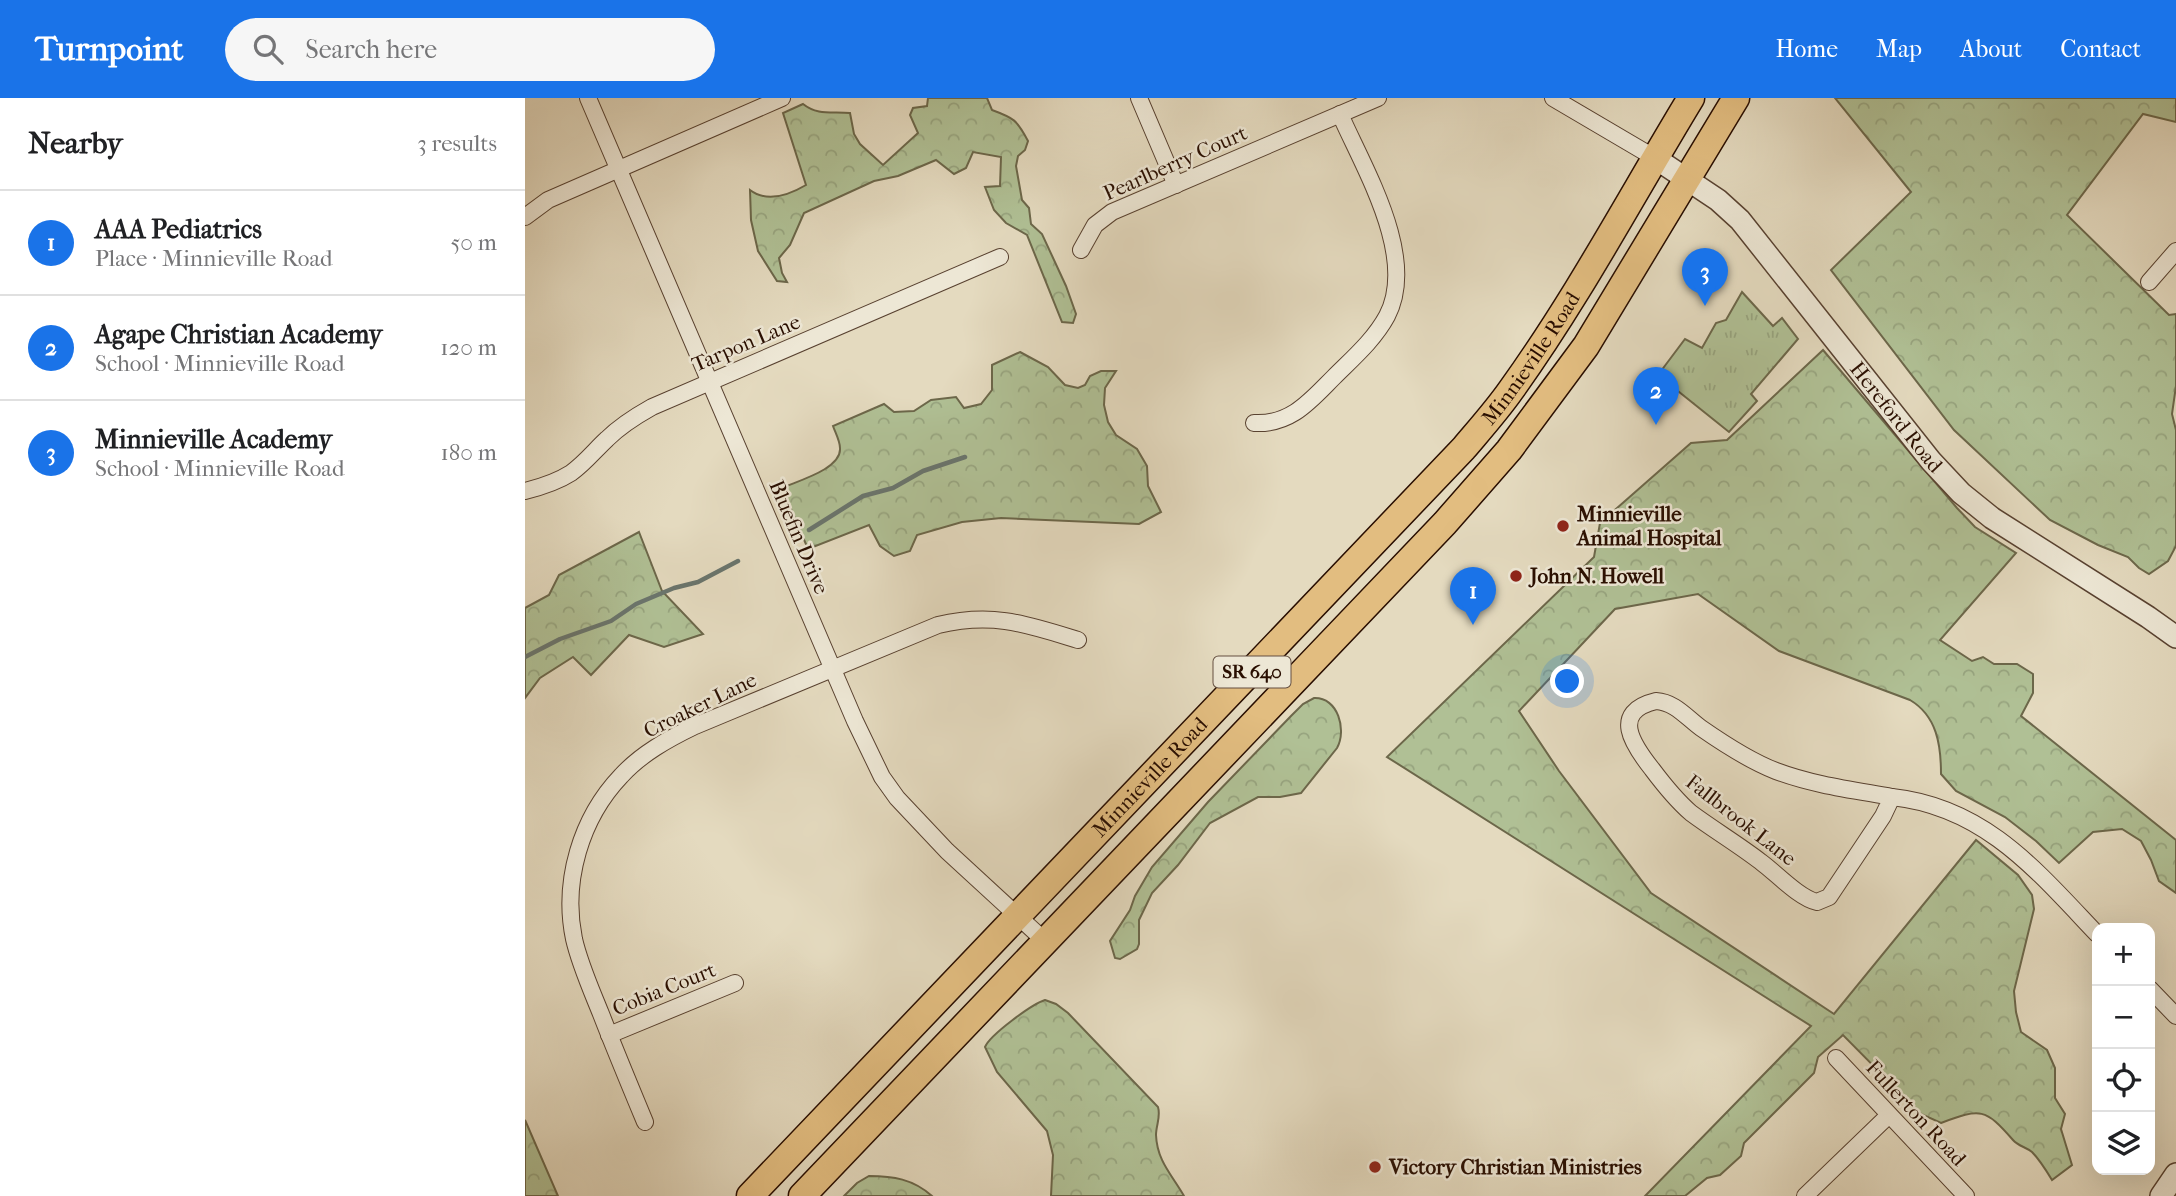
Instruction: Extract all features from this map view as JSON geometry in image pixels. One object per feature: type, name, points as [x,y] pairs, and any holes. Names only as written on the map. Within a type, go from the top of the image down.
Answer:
[{"type":"main road","name":"Minnieville Road","points":[[750,1196],[1464,448],[1510,392],[1530,362],[1691,98]]},
{"type":"main road","name":"Minnieville Road","points":[[801,1196],[1454,513],[1509,450],[1586,346],[1736,98]]},
{"type":"street","name":"Bluefin Drive","points":[[588,98],[832,668],[882,777],[897,798],[947,851],[1046,942]]},
{"type":"street","points":[[525,217],[548,200],[782,98]]},
{"type":"street","points":[[1139,98],[1176,184]]},
{"type":"street","name":"Pearlberry Court","points":[[1081,250],[1088,236],[1104,217],[1378,98]]},
{"type":"street","points":[[1553,98],[1655,158]]},
{"type":"street","points":[[1254,423],[1281,421],[1302,410],[1362,349],[1378,330],[1392,305],[1397,266],[1389,227],[1340,114]]},
{"type":"street","name":"Hereford Road","points":[[1655,158],[1718,200],[1740,220],[1931,461],[1961,493],[1992,518],[2176,637]]},
{"type":"street","points":[[2149,282],[2176,251]]},
{"type":"street","name":"Tarpon Lane","points":[[525,491],[571,472],[629,420],[652,407],[1000,257]]},
{"type":"street","name":"Croaker Lane","points":[[645,1122],[579,961],[571,916],[571,885],[576,860],[591,816],[622,775],[657,746],[695,726],[924,629],[975,619],[1012,621],[1078,640]]},
{"type":"street","name":"Fallbrook Lane","points":[[1892,797],[1883,816],[1829,897],[1822,901],[1813,901],[1691,812],[1671,794],[1635,748],[1630,736],[1629,720],[1645,705],[1656,701],[1667,702],[1734,749],[1776,771],[1820,784],[1892,797],[1924,803],[1952,812],[2003,841],[2092,929]]},
{"type":"street","name":"Cobia Court","points":[[609,1035],[735,983]]},
{"type":"street","points":[[2155,994],[2176,1016]]},
{"type":"street","name":"Fullerton Road","points":[[1836,1058],[1966,1196]]},
{"type":"street","points":[[1805,1196],[1889,1115]]},
{"type":"street","points":[[2161,1196],[2176,1174]]},
{"type":"green space","points":[[928,98],[987,98],[992,110],[1010,118],[1021,128],[1028,141],[1025,150],[1018,156],[1016,166],[1022,200],[1029,208],[1031,224],[1042,234],[1066,286],[1076,314],[1073,323],[1062,322],[1027,235],[1006,223],[994,210],[985,187],[1000,186],[1001,157],[973,152],[966,168],[954,174],[936,160],[898,176],[874,181],[804,213],[790,245],[779,258],[787,282],[777,281],[758,251],[751,220],[750,190],[771,197],[806,185],[783,113],[803,104],[820,112],[850,113],[854,134],[860,144],[883,165],[918,133],[910,115],[913,108],[927,106]]},
{"type":"green space","points":[[1835,98],[2176,98],[2176,122],[2143,114],[2067,215],[2169,315],[2176,314],[2176,386],[2172,414],[2176,430],[2176,546],[2168,561],[2149,574],[2128,557],[2050,520],[1954,430],[1831,270],[1911,192]]},
{"type":"green space","points":[[1742,292],[1773,326],[1782,318],[1798,339],[1751,394],[1757,401],[1729,432],[1658,375],[1685,339],[1702,348],[1716,323],[1726,320]]},
{"type":"green space","points":[[1823,350],[1975,527],[2016,553],[1940,640],[1972,661],[1983,657],[1994,664],[2017,664],[2033,674],[2033,693],[2021,716],[2176,840],[2176,893],[2159,881],[2141,841],[2122,829],[2093,832],[2059,863],[2005,817],[1956,791],[1941,774],[1940,752],[1932,723],[1910,700],[1779,651],[1698,594],[1615,609],[1519,711],[1559,771],[1651,893],[1834,1014],[1976,840],[2018,875],[2032,895],[2034,909],[2014,991],[2016,1012],[2021,1032],[2047,1050],[2055,1068],[2055,1098],[2065,1114],[2061,1129],[2072,1165],[2052,1180],[2032,1152],[2015,1142],[1988,1117],[1974,1113],[1941,1123],[1921,1114],[1843,1035],[1818,1057],[1814,1073],[1744,1143],[1741,1156],[1720,1175],[1707,1178],[1685,1196],[1645,1196],[1811,1026],[1387,757],[1594,557],[1600,523],[1691,443],[1727,440]]},
{"type":"green space","points":[[1020,352],[1048,367],[1065,385],[1078,388],[1085,385],[1090,376],[1101,371],[1116,371],[1105,388],[1104,405],[1108,422],[1116,435],[1137,449],[1147,466],[1148,486],[1161,512],[1139,524],[1001,518],[962,522],[917,535],[910,551],[894,556],[880,546],[869,525],[808,549],[782,488],[817,473],[834,462],[840,448],[833,426],[884,404],[894,412],[914,411],[931,400],[956,397],[964,408],[981,404],[992,390],[992,365]]},
{"type":"green space","points":[[639,532],[662,591],[703,634],[664,647],[629,635],[591,675],[573,657],[540,678],[525,698],[525,608],[549,595],[559,575]]},
{"type":"green space","points":[[1314,698],[1329,703],[1338,716],[1341,732],[1337,748],[1301,793],[1258,797],[1210,823],[1178,865],[1152,893],[1139,920],[1137,949],[1120,959],[1115,958],[1110,941],[1152,867],[1208,802],[1303,704]]},
{"type":"green space","points":[[1045,1000],[1068,1013],[1158,1107],[1156,1135],[1159,1153],[1184,1196],[1051,1196],[1053,1155],[1047,1131],[997,1072],[985,1047],[1012,1020]]},
{"type":"green space","points":[[525,1120],[558,1196],[525,1196]]},
{"type":"green space","points":[[869,1176],[902,1180],[918,1186],[932,1196],[844,1196]]},
{"type":"waterway","points":[[809,530],[863,496],[893,488],[923,471],[965,457]]},
{"type":"waterway","points":[[525,657],[560,639],[611,621],[636,604],[674,588],[698,582],[738,561]]},
{"type":"place","name":"Minnieville Academy","points":[[1705,306]]},
{"type":"place","name":"Agape Christian Academy","points":[[1656,425]]},
{"type":"place","name":"Minnieville Animal Hospital","points":[[1563,526]]},
{"type":"place","name":"John N. Howell","points":[[1516,576]]},
{"type":"place","name":"AAA Pediatrics","points":[[1473,625]]},
{"type":"place","name":"Victory Christian Ministries","points":[[1375,1167]]}]
